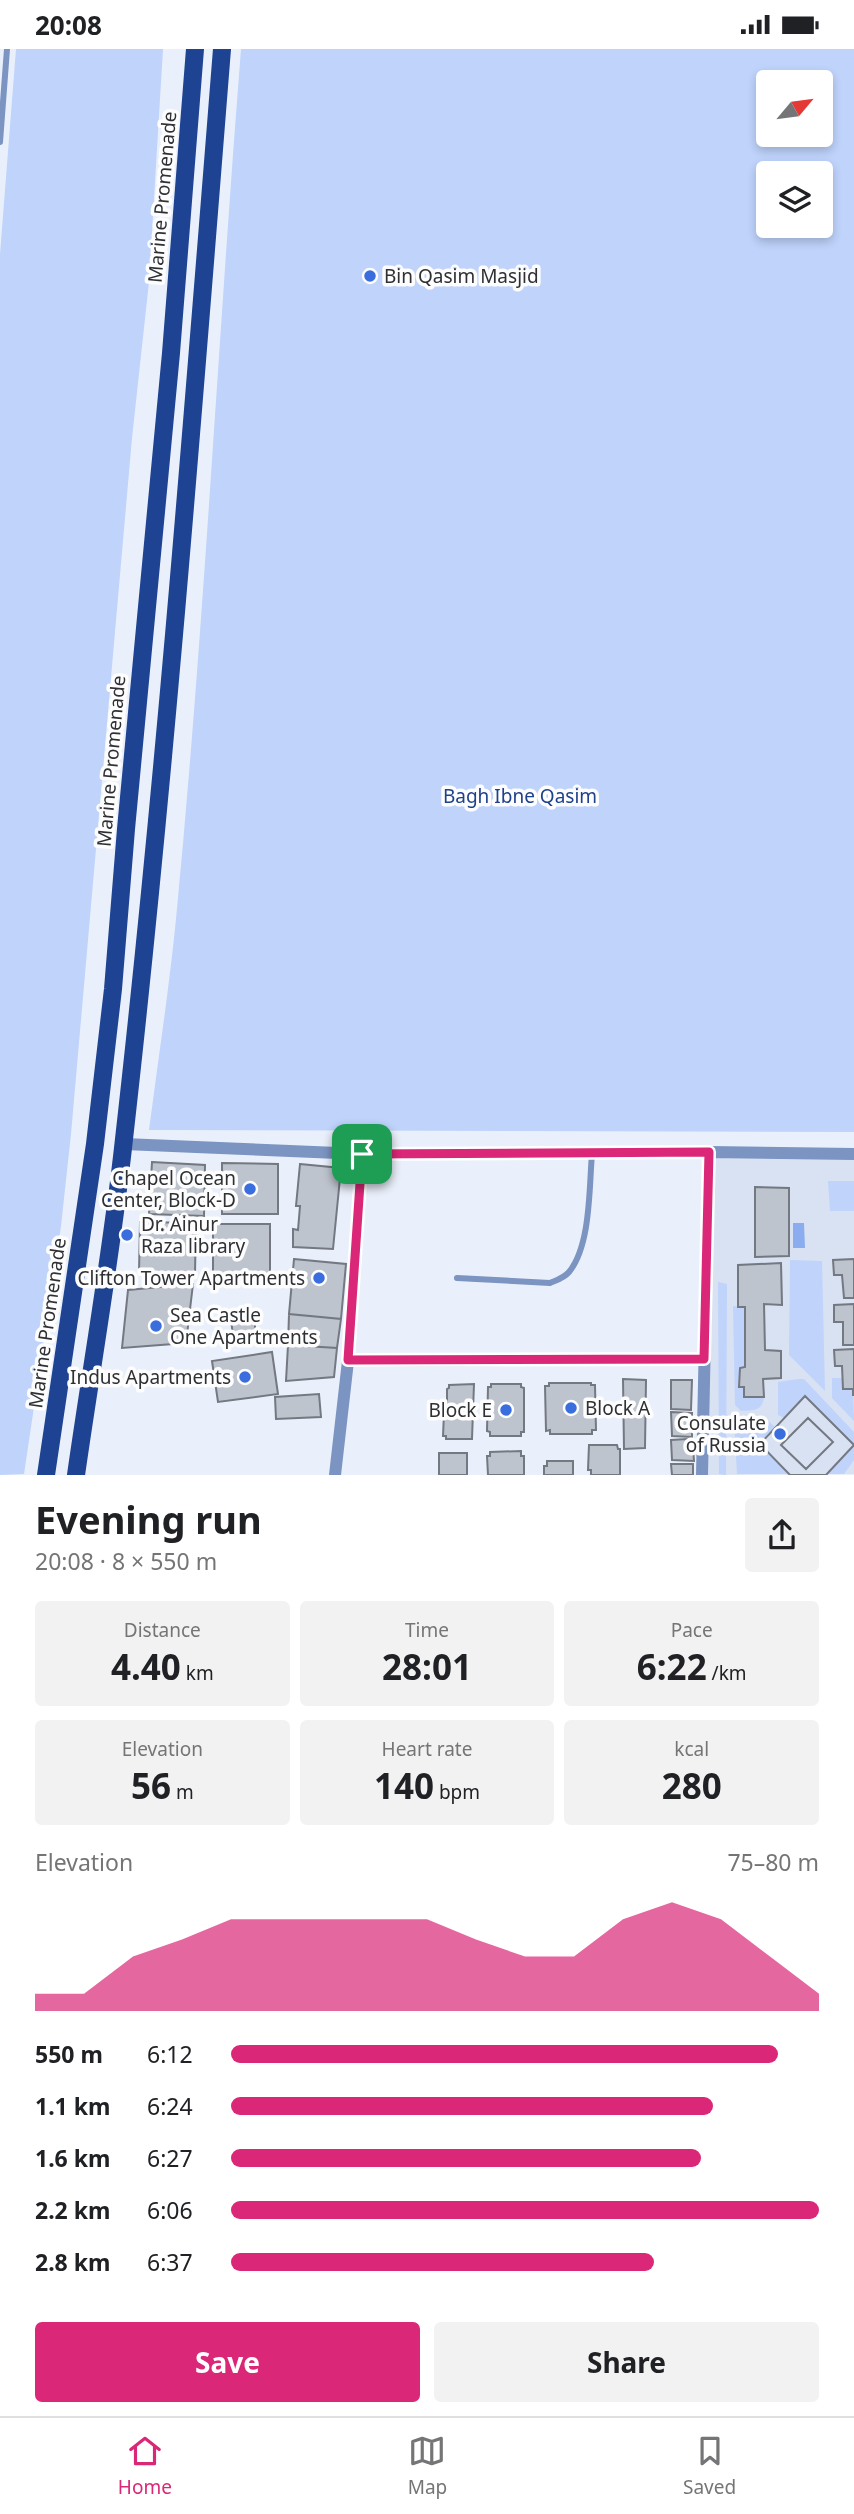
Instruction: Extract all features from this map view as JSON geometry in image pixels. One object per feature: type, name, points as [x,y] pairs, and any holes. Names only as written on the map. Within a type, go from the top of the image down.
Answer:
[{"type":"main road","name":"Marine Promenade","points":[[46,1475],[95,1144],[112,1002],[171,353],[195,49]]},
{"type":"main road","points":[[76,1475],[124,1144],[152,871],[198,358],[222,49]]},
{"type":"main road","points":[[176,279],[185,288],[198,288],[203,283]]},
{"type":"main road","points":[[171,353],[180,347],[186,347],[198,358]]},
{"type":"street","points":[[124,1144],[362,1154],[854,1154]]},
{"type":"street","points":[[702,1475],[709,1152]]},
{"type":"street","points":[[335,1475],[348,1360],[362,1154]]},
{"type":"street","points":[[348,1360],[704,1359]]},
{"type":"lane","points":[[0,142],[7,49]]},
{"type":"lane","points":[[457,1277],[550,1283],[561,1279],[570,1271],[586,1226],[592,1154]]},
{"type":"shaded area","points":[[708,1153],[854,1155],[854,1474],[703,1475]]},
{"type":"green space","points":[[16,49],[163,49],[149,282],[132,438],[61,1226],[24,1474],[0,1475],[0,254]]},
{"type":"green space","name":"Bagh Ibne Qasim","points":[[241,49],[854,49],[854,1132],[149,1130],[173,946],[203,593]]},
{"type":"green space","points":[[828,1181],[854,1181],[854,1211],[830,1211]]},
{"type":"green space","points":[[790,1260],[822,1261],[825,1391],[789,1355]]},
{"type":"green space","points":[[718,1282],[727,1284],[726,1475],[719,1474]]},
{"type":"green space","points":[[733,1306],[745,1307],[745,1367],[740,1368],[739,1387],[744,1387],[745,1397],[764,1397],[759,1408],[753,1410],[741,1411],[735,1405]]},
{"type":"green space","points":[[832,1378],[843,1378],[853,1389],[854,1421],[832,1398]]},
{"type":"green space","points":[[804,1379],[854,1432],[854,1460],[844,1474],[826,1474],[853,1445],[805,1397],[784,1418],[778,1415],[778,1382]]},
{"type":"green space","points":[[740,1417],[766,1419],[775,1427],[761,1444],[790,1474],[737,1474],[734,1422]]},
{"type":"water","points":[[793,1223],[804,1223],[805,1248],[793,1248]]},
{"type":"building","points":[[152,1162],[205,1165],[204,1216],[149,1214]]},
{"type":"building","name":"Chapel Ocean Center, Block-D","points":[[222,1163],[278,1164],[278,1214],[222,1214]]},
{"type":"building","points":[[300,1164],[341,1168],[333,1249],[293,1247],[293,1229],[298,1230],[300,1206],[296,1206]]},
{"type":"building","points":[[755,1187],[789,1188],[789,1256],[755,1257]]},
{"type":"building","points":[[140,1222],[196,1223],[195,1273],[139,1273]]},
{"type":"building","points":[[213,1224],[270,1224],[270,1273],[213,1273]]},
{"type":"building","name":"Clifton Tower Apartments","points":[[294,1259],[346,1264],[341,1319],[289,1314]]},
{"type":"building","points":[[854,1259],[854,1298],[844,1298],[842,1275],[834,1275],[833,1260]]},
{"type":"building","points":[[781,1263],[782,1305],[764,1304],[765,1350],[781,1351],[781,1378],[763,1379],[764,1397],[744,1397],[744,1387],[739,1387],[740,1368],[745,1367],[745,1307],[738,1307],[738,1265]]},
{"type":"building","name":"Sea Castle One Apartments","points":[[193,1284],[186,1343],[122,1348],[128,1290]]},
{"type":"building","points":[[854,1304],[854,1345],[843,1345],[843,1322],[834,1322],[834,1305]]},
{"type":"building","points":[[230,1311],[255,1311],[255,1332],[233,1336]]},
{"type":"building","points":[[289,1314],[341,1319],[337,1348],[288,1345]]},
{"type":"building","points":[[288,1345],[337,1348],[334,1377],[286,1381]]},
{"type":"building","points":[[854,1349],[853,1395],[853,1389],[843,1389],[842,1366],[835,1366],[834,1350]]},
{"type":"building","name":"Indus Apartments","points":[[272,1352],[278,1394],[218,1402],[212,1361]]},
{"type":"building","points":[[623,1379],[646,1380],[645,1448],[624,1449]]},
{"type":"building","points":[[671,1380],[692,1380],[691,1410],[671,1409]]},
{"type":"building","name":"Block A","points":[[549,1383],[595,1385],[596,1430],[592,1430],[592,1434],[550,1434],[550,1430],[546,1431],[545,1386],[549,1386]]},
{"type":"building","points":[[474,1384],[472,1439],[446,1439],[446,1436],[443,1436],[444,1413],[447,1410],[449,1385]]},
{"type":"building","name":"Block E","points":[[491,1384],[521,1384],[524,1388],[524,1432],[521,1432],[521,1436],[490,1436],[487,1431],[488,1387],[491,1387]]},
{"type":"building","points":[[319,1394],[321,1417],[276,1419],[275,1397]]},
{"type":"building","name":"Consulate of Russia","points":[[805,1396],[854,1445],[826,1475],[790,1475],[760,1444]],"holes":[[[808,1418],[833,1442],[806,1469],[781,1445]]]},
{"type":"building","name":"Consulate of Russia","points":[[805,1396],[854,1445],[826,1475],[790,1475],[760,1444]],"holes":[[[808,1418],[833,1442],[806,1469],[781,1445]]]},
{"type":"building","points":[[671,1412],[692,1413],[692,1437],[672,1436]]},
{"type":"building","points":[[687,1439],[688,1447],[693,1447],[694,1461],[672,1460],[671,1440]]},
{"type":"building","points":[[589,1445],[617,1445],[620,1449],[620,1475],[591,1475],[591,1470],[588,1470]]},
{"type":"building","points":[[521,1451],[521,1456],[524,1456],[524,1475],[488,1475],[487,1456],[490,1456],[490,1452]]},
{"type":"building","points":[[439,1453],[467,1453],[467,1475],[439,1475]]},
{"type":"building","points":[[547,1461],[573,1461],[573,1475],[544,1475]]},
{"type":"building","points":[[671,1464],[693,1464],[693,1475],[672,1475]]},
{"type":"place","name":"Bin Qasim Masjid","points":[[370,276]]},
{"type":"place","name":"Chapel Ocean Center, Block-D","points":[[250,1189]]},
{"type":"place","name":"Dr. Ainur Raza library","points":[[127,1235]]},
{"type":"place","name":"Clifton Tower Apartments","points":[[319,1278]]},
{"type":"place","name":"Sea Castle One Apartments","points":[[156,1326]]},
{"type":"place","name":"Indus Apartments","points":[[245,1377]]},
{"type":"place","name":"Block A","points":[[571,1408]]},
{"type":"place","name":"Block E","points":[[506,1410]]},
{"type":"place","name":"Consulate of Russia","points":[[780,1434]]},
{"type":"route","points":[[709,1152],[704,1359],[348,1360],[362,1154],[709,1152]]}]
